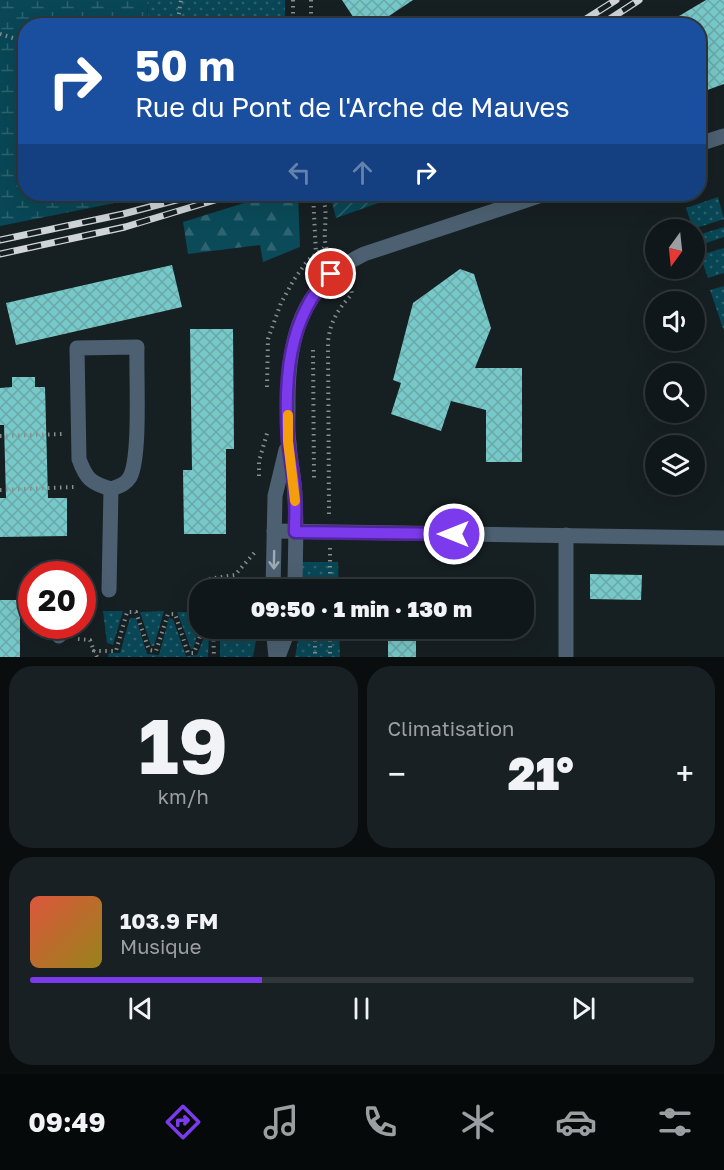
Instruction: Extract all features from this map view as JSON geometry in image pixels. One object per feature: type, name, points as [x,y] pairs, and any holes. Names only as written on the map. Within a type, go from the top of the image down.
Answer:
[{"type":"street","points":[[706,142],[724,136]]},
{"type":"street","points":[[295,579],[296,497],[288,441],[287,386],[292,346],[303,311],[316,290],[335,271],[364,254],[523,201]]},
{"type":"street","points":[[136,347],[136,458],[130,476],[123,485],[111,489],[96,485],[85,475],[79,459],[78,434],[77,348],[136,347]]},
{"type":"street","points":[[273,579],[275,496],[288,441]]},
{"type":"street","points":[[109,590],[111,489]]},
{"type":"street","points":[[274,531],[724,538]]},
{"type":"street","points":[[566,535],[566,657]]},
{"type":"street","points":[[275,639],[277,657]]},
{"type":"street","points":[[277,657],[284,639]]},
{"type":"path","points":[[178,18],[180,0]]},
{"type":"path","points":[[293,0],[293,18]]},
{"type":"path","points":[[311,0],[311,18]]},
{"type":"path","points":[[0,34],[18,40]]},
{"type":"path","points":[[313,201],[316,254],[351,285],[352,294],[335,313],[328,342],[330,579]]},
{"type":"path","points":[[323,201],[327,213],[324,248],[335,271]]},
{"type":"path","points":[[267,394],[268,339],[281,303],[292,281],[308,260],[324,248]]},
{"type":"path","points":[[313,342],[314,486]]},
{"type":"path","points":[[258,484],[259,461],[268,428]]},
{"type":"path","points":[[0,436],[78,434]]},
{"type":"path","points":[[0,490],[81,487],[91,480]]},
{"type":"path","points":[[208,579],[235,575],[255,552],[256,541]]},
{"type":"path","points":[[97,657],[94,651],[116,651],[128,612],[136,612],[149,650],[156,651],[168,614],[175,614],[188,653],[194,653],[199,639]]},
{"type":"path","points":[[213,639],[214,657]]},
{"type":"path","points":[[315,639],[315,657]]},
{"type":"path","points":[[330,639],[330,657]]},
{"type":"green space","points":[[0,0],[147,0],[148,18],[18,18],[18,201],[123,201],[0,226]]},
{"type":"green space","points":[[147,0],[285,0],[285,18],[148,18]]},
{"type":"green space","points":[[718,197],[724,219],[705,225],[705,219],[690,219],[686,208]]},
{"type":"green space","points":[[250,201],[298,201],[300,247],[263,262],[260,245],[188,254],[183,222]]},
{"type":"green space","points":[[332,201],[384,201],[336,218]]},
{"type":"green space","points":[[724,227],[724,237],[705,243],[705,233]]},
{"type":"green space","points":[[724,248],[724,273],[708,278],[705,269],[705,254]]},
{"type":"green space","points":[[724,286],[724,331],[710,290]]},
{"type":"green space","points":[[302,562],[338,562],[339,579],[302,579]]},
{"type":"green space","points":[[103,611],[123,611],[113,645],[107,643]]},
{"type":"green space","points":[[164,611],[154,646],[151,646],[140,612]]},
{"type":"green space","points":[[177,612],[189,612],[189,639],[196,639],[191,649]]},
{"type":"green space","points":[[130,618],[136,618],[147,654],[159,655],[169,618],[173,619],[186,656],[197,655],[203,639],[209,639],[208,657],[108,657],[109,653],[120,653]]},
{"type":"green space","points":[[220,639],[256,639],[253,657],[220,657]]},
{"type":"green space","points":[[298,639],[339,639],[340,657],[295,657]]},
{"type":"building","points":[[342,0],[413,0],[386,18],[354,18]]},
{"type":"building","points":[[706,0],[724,0],[724,84],[706,90],[706,18],[676,18]]},
{"type":"building","points":[[172,265],[182,307],[16,345],[6,303]]},
{"type":"building","points":[[460,269],[474,274],[491,328],[475,368],[522,368],[522,462],[486,462],[486,410],[451,401],[441,431],[391,414],[401,383],[393,380],[413,303]]},
{"type":"building","points":[[190,329],[233,329],[234,449],[226,449],[226,534],[184,534],[183,470],[192,470]]},
{"type":"building","points":[[12,377],[35,377],[35,387],[45,387],[48,498],[67,498],[67,536],[0,537],[0,498],[6,498],[4,425],[0,425],[0,388],[12,387]]},
{"type":"building","points":[[590,574],[642,575],[641,600],[590,599]]},
{"type":"building","points":[[0,600],[18,600],[20,657],[0,657]]},
{"type":"building","points":[[388,639],[416,639],[416,657],[388,657]]},
{"type":"railway","points":[[588,18],[616,0]]},
{"type":"railway","points":[[611,18],[639,0]]},
{"type":"railway","points":[[0,240],[172,201]]},
{"type":"railway","points":[[0,254],[125,227],[212,201]]},
{"type":"slow traffic","points":[[288,415],[288,441],[295,501]]},
{"type":"route","points":[[331,274],[320,285],[303,311],[297,326],[289,366],[288,441],[296,497],[295,532],[454,534]]}]
